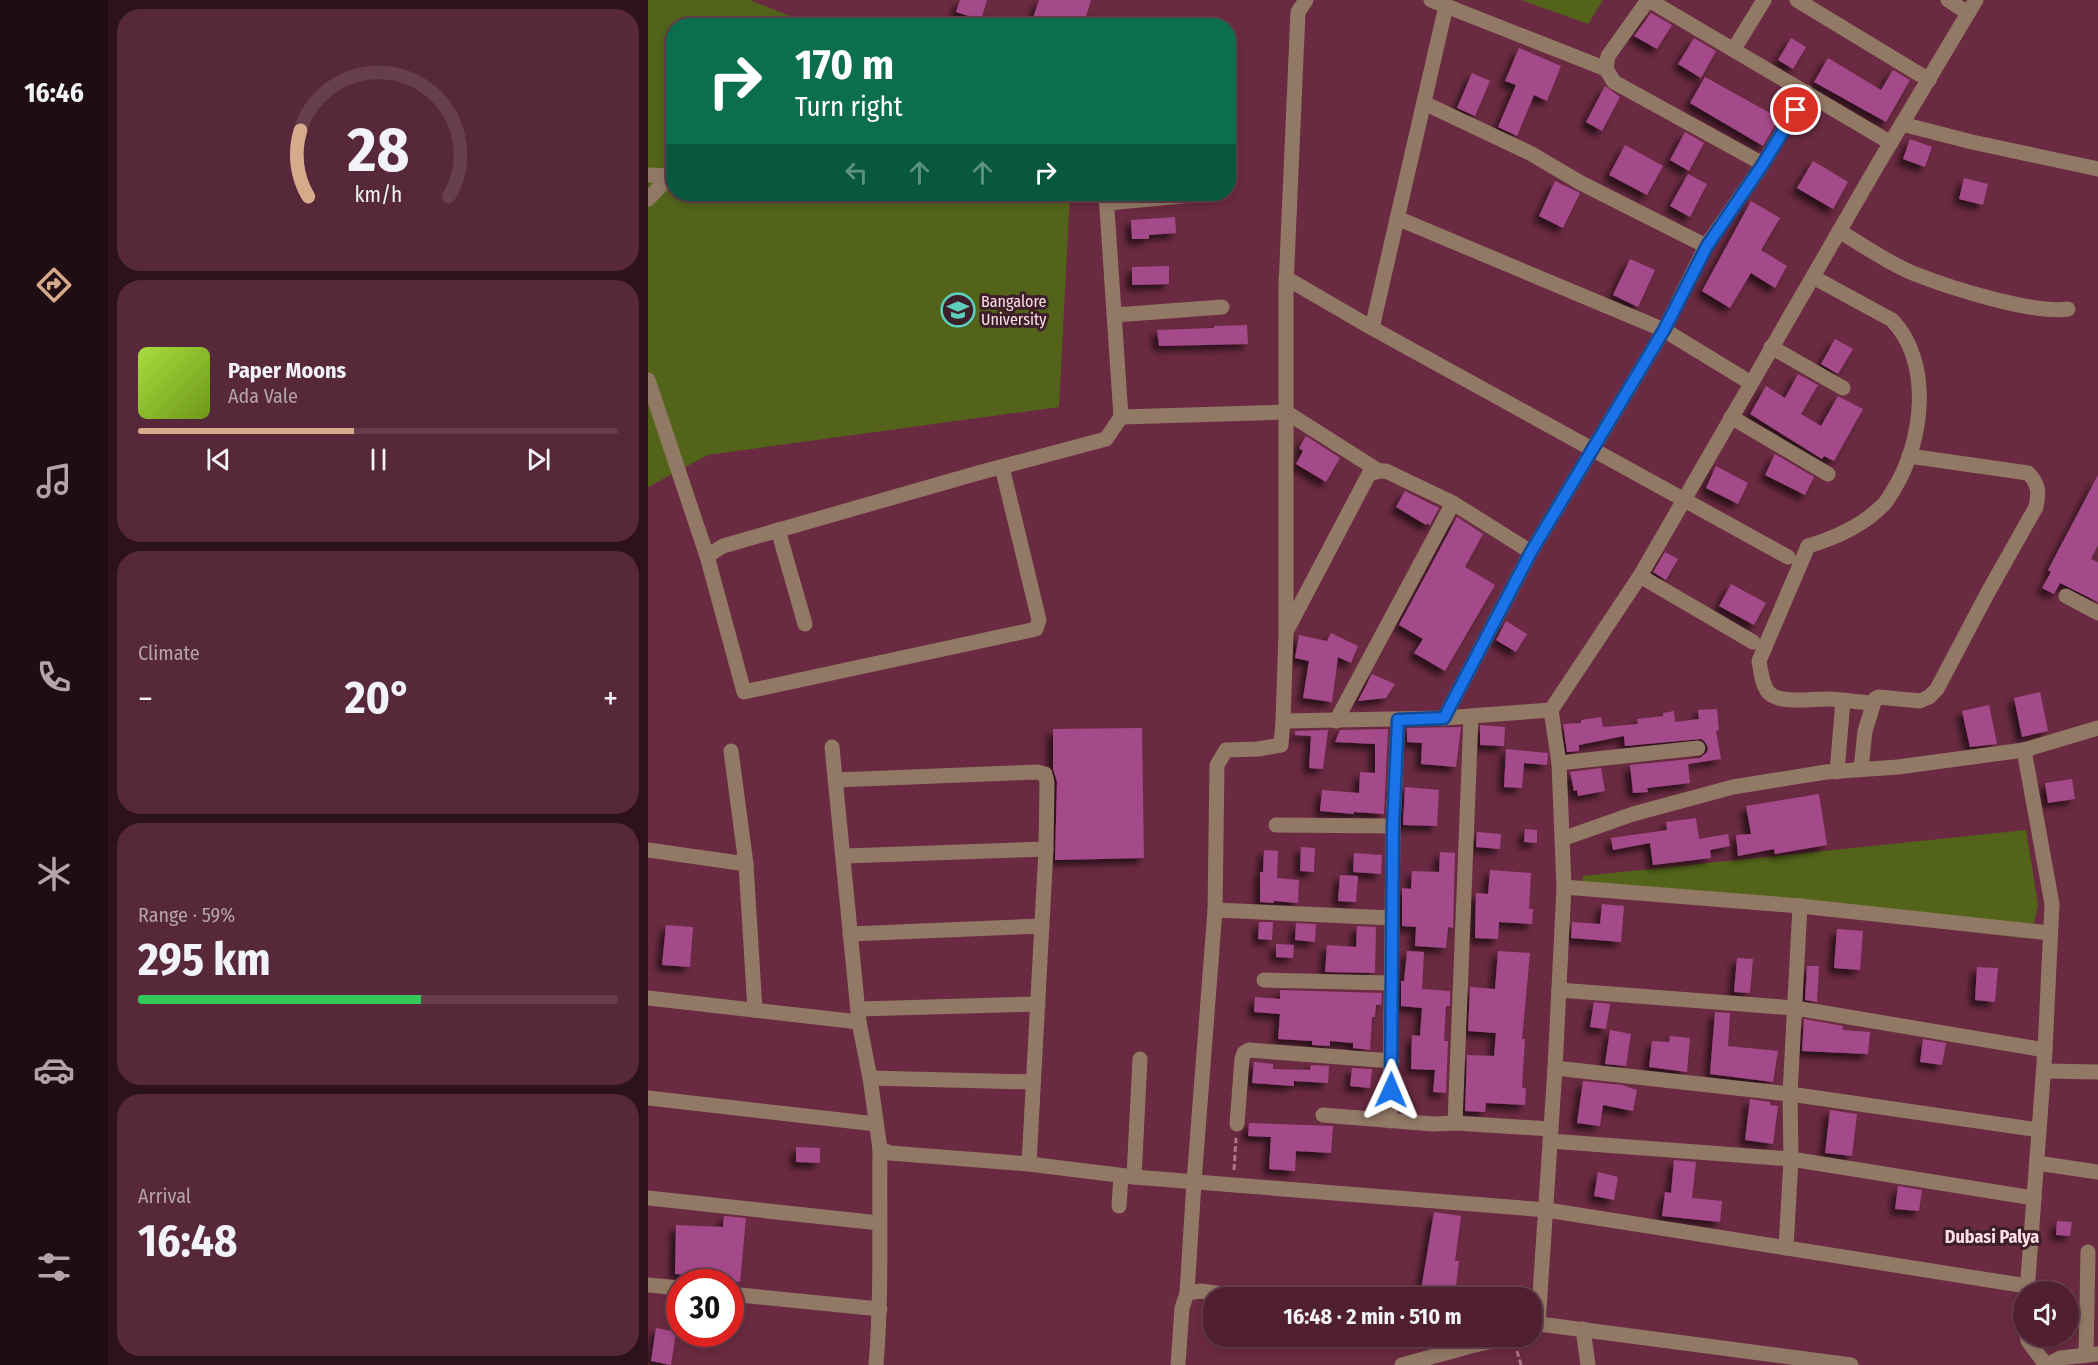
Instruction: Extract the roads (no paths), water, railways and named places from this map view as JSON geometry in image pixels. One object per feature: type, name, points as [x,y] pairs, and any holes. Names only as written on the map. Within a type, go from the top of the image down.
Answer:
[{"type":"street","points":[[1178,1365],[1182,1308],[1187,1293],[1215,910],[1217,765],[1226,750],[1258,749],[1281,745],[1286,633],[1286,279],[1298,12],[1306,0]]},
{"type":"street","points":[[1431,0],[1606,69],[1614,82],[1763,164]]},
{"type":"street","points":[[1606,69],[1608,56],[1649,0],[1891,143]]},
{"type":"street","points":[[1734,49],[1764,0]]},
{"type":"street","points":[[1797,0],[1929,80]]},
{"type":"street","points":[[1539,1287],[1547,1210],[1564,887],[1559,762],[1551,710],[1640,576],[1771,347],[1972,7],[1947,0]]},
{"type":"street","points":[[1372,328],[1446,6]]},
{"type":"street","points":[[1444,718],[1531,552],[1664,330],[1707,246],[1763,164],[1806,92]]},
{"type":"street","points":[[1424,103],[1530,153],[1581,183],[1707,246]]},
{"type":"street","points":[[1902,124],[1972,142],[2098,169]]},
{"type":"street","points":[[648,176],[666,176]]},
{"type":"street","points":[[648,199],[666,182]]},
{"type":"street","points":[[707,556],[723,546],[1106,439],[1121,417],[1107,201]]},
{"type":"street","points":[[1397,218],[1664,330],[1751,383]]},
{"type":"street","points":[[1839,231],[1914,274],[1984,297],[2057,311],[2068,309]]},
{"type":"street","points":[[1813,277],[1892,320],[1902,330],[1915,364],[1920,402],[1917,430],[1904,473],[1885,504],[1855,526],[1823,542],[1808,546],[1759,662],[1768,692],[1775,696],[1795,700],[1829,699],[1872,703]]},
{"type":"street","points":[[1286,279],[1788,557]]},
{"type":"street","points":[[1115,315],[1222,307]]},
{"type":"street","points":[[1771,347],[1843,388]]},
{"type":"street","points":[[648,380],[707,556],[744,692],[1036,629],[1040,620],[1002,467]]},
{"type":"street","points":[[1121,417],[1286,412],[1379,471]]},
{"type":"street","points":[[1731,417],[1828,474]]},
{"type":"street","points":[[1861,770],[1865,731],[1872,703],[1879,697],[1920,701],[1929,697],[1937,689],[2036,507],[2039,491],[2028,473],[1909,456]]},
{"type":"street","points":[[1286,633],[1369,474],[1386,471],[1454,503],[1531,552]]},
{"type":"street","points":[[1336,721],[1454,503]]},
{"type":"street","points":[[778,531],[805,624]]},
{"type":"street","points":[[1640,576],[1754,642]]},
{"type":"street","points":[[2066,596],[2098,613]]},
{"type":"street","points":[[1837,772],[1843,701]]},
{"type":"street","points":[[1283,721],[1398,720],[1551,710]]},
{"type":"street","points":[[1455,1123],[1471,716]]},
{"type":"street","points":[[1390,1121],[1393,826],[1398,720]]},
{"type":"street","points":[[1562,839],[1633,814],[1733,787],[2024,750],[2098,728]]},
{"type":"street","points":[[832,747],[859,1015],[880,1149],[880,1309],[876,1365]]},
{"type":"street","points":[[1559,762],[1698,748]]},
{"type":"street","points":[[2024,750],[2052,904],[2044,1071],[2028,1281]]},
{"type":"street","points":[[730,751],[746,864],[754,1010]]},
{"type":"street","points":[[836,780],[1037,772],[1045,774],[1047,782],[1046,849],[1029,1164]]},
{"type":"street","points":[[1276,825],[1393,826]]},
{"type":"street","points":[[844,856],[1046,849]]},
{"type":"street","points":[[648,850],[746,864]]},
{"type":"street","points":[[1564,887],[1800,906],[2050,933]]},
{"type":"street","points":[[1786,1248],[1791,1159],[1790,1094],[1800,906]]},
{"type":"street","points":[[1215,910],[1392,918]]},
{"type":"street","points":[[850,934],[1042,926]]},
{"type":"street","points":[[1264,980],[1391,984]]},
{"type":"street","points":[[1558,990],[1795,1008],[2045,1050]]},
{"type":"street","points":[[648,998],[754,1010],[859,1015],[1038,1004]]},
{"type":"street","points":[[1238,1124],[1242,1059],[1244,1053],[1249,1050],[1392,1061]]},
{"type":"street","points":[[1119,1206],[1127,1176],[1140,1059]]},
{"type":"street","points":[[1555,1068],[1790,1094],[2039,1130]]},
{"type":"street","points":[[2044,1071],[2098,1072]]},
{"type":"street","points":[[870,1078],[1033,1082]]},
{"type":"street","points":[[648,1098],[876,1124]]},
{"type":"street","points":[[1323,1115],[1433,1124],[1455,1123],[1791,1159],[2034,1198]]},
{"type":"street","points":[[880,1149],[890,1153],[1029,1164],[1127,1176],[1547,1210],[2013,1287]]},
{"type":"street","points":[[2037,1163],[2098,1172]]},
{"type":"street","points":[[648,1198],[879,1223]]},
{"type":"street","points":[[2032,1347],[2046,1365],[2060,1358],[2092,1355],[2088,1252]]},
{"type":"street","points":[[648,1285],[666,1287]]},
{"type":"street","points":[[1187,1293],[1203,1291]]},
{"type":"street","points":[[744,1295],[880,1309]]},
{"type":"street","points":[[1542,1325],[1851,1365]]},
{"type":"street","points":[[1583,1329],[1588,1365]]},
{"type":"street","points":[[1402,1365],[1467,1347]]},
{"type":"place","name":"Bangalore University","points":[[958,310]]},
{"type":"district","name":"Dubasi Palya","points":[[1992,1237]]}]
